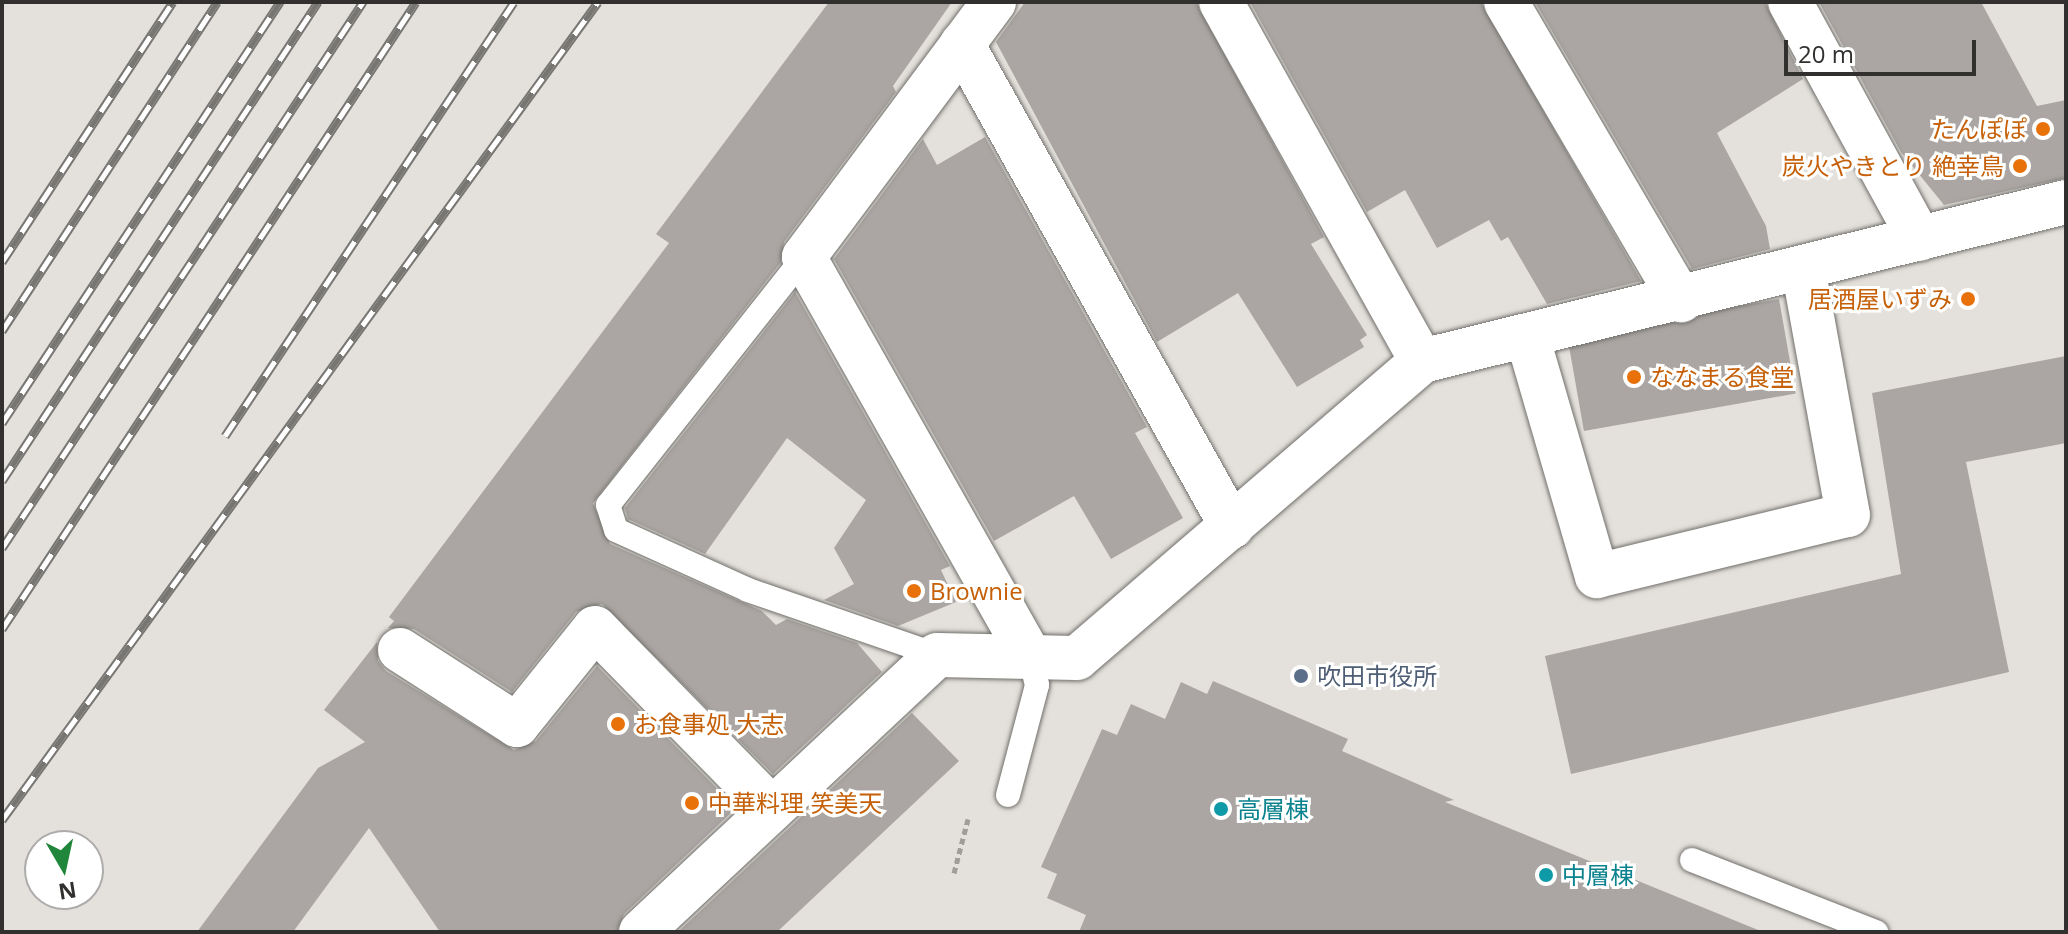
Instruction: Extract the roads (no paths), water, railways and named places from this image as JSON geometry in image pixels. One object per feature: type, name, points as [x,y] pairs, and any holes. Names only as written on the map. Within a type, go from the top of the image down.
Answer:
[{"type":"street","points":[[994,2],[804,257],[1030,656]]},
{"type":"street","points":[[1221,2],[1422,361]]},
{"type":"street","points":[[1506,2],[1681,300]]},
{"type":"street","points":[[1790,2],[1920,239]]},
{"type":"street","points":[[962,44],[1232,527]]},
{"type":"street","points":[[641,932],[770,807],[937,655],[1077,658],[1422,361],[1528,339],[2066,202]]},
{"type":"street","points":[[1528,339],[1597,576],[1848,515],[1803,268]]},
{"type":"street","points":[[400,650],[517,725],[595,628],[770,807]]},
{"type":"lane","points":[[804,257],[608,505],[616,530],[748,590],[937,655]]},
{"type":"lane","points":[[1008,795],[1037,685],[1030,656]]},
{"type":"lane","points":[[1692,860],[1876,932]]},
{"type":"railway","points":[[2,262],[173,2]]},
{"type":"railway","points":[[2,331],[217,2]]},
{"type":"railway","points":[[2,423],[280,2]]},
{"type":"railway","points":[[2,481],[318,2]]},
{"type":"railway","points":[[2,548],[363,2]]},
{"type":"railway","points":[[2,629],[416,2]]},
{"type":"railway","points":[[225,436],[514,2]]},
{"type":"railway","points":[[2,820],[598,2]]},
{"type":"place","name":"たんぽぽ","points":[[2043,129]]},
{"type":"place","name":"炭火やきとり 絶幸鳥","points":[[2020,166]]},
{"type":"place","name":"居酒屋いずみ","points":[[1968,299]]},
{"type":"place","name":"ななまる食堂","points":[[1634,377]]},
{"type":"place","name":"Brownie","points":[[914,591]]},
{"type":"place","name":"吹田市役所","points":[[1301,676]]},
{"type":"place","name":"お食事処 大志","points":[[618,724]]},
{"type":"place","name":"中華料理 笑美天","points":[[692,803]]},
{"type":"place","name":"高層棟","points":[[1221,809]]},
{"type":"place","name":"中層棟","points":[[1546,875]]}]
